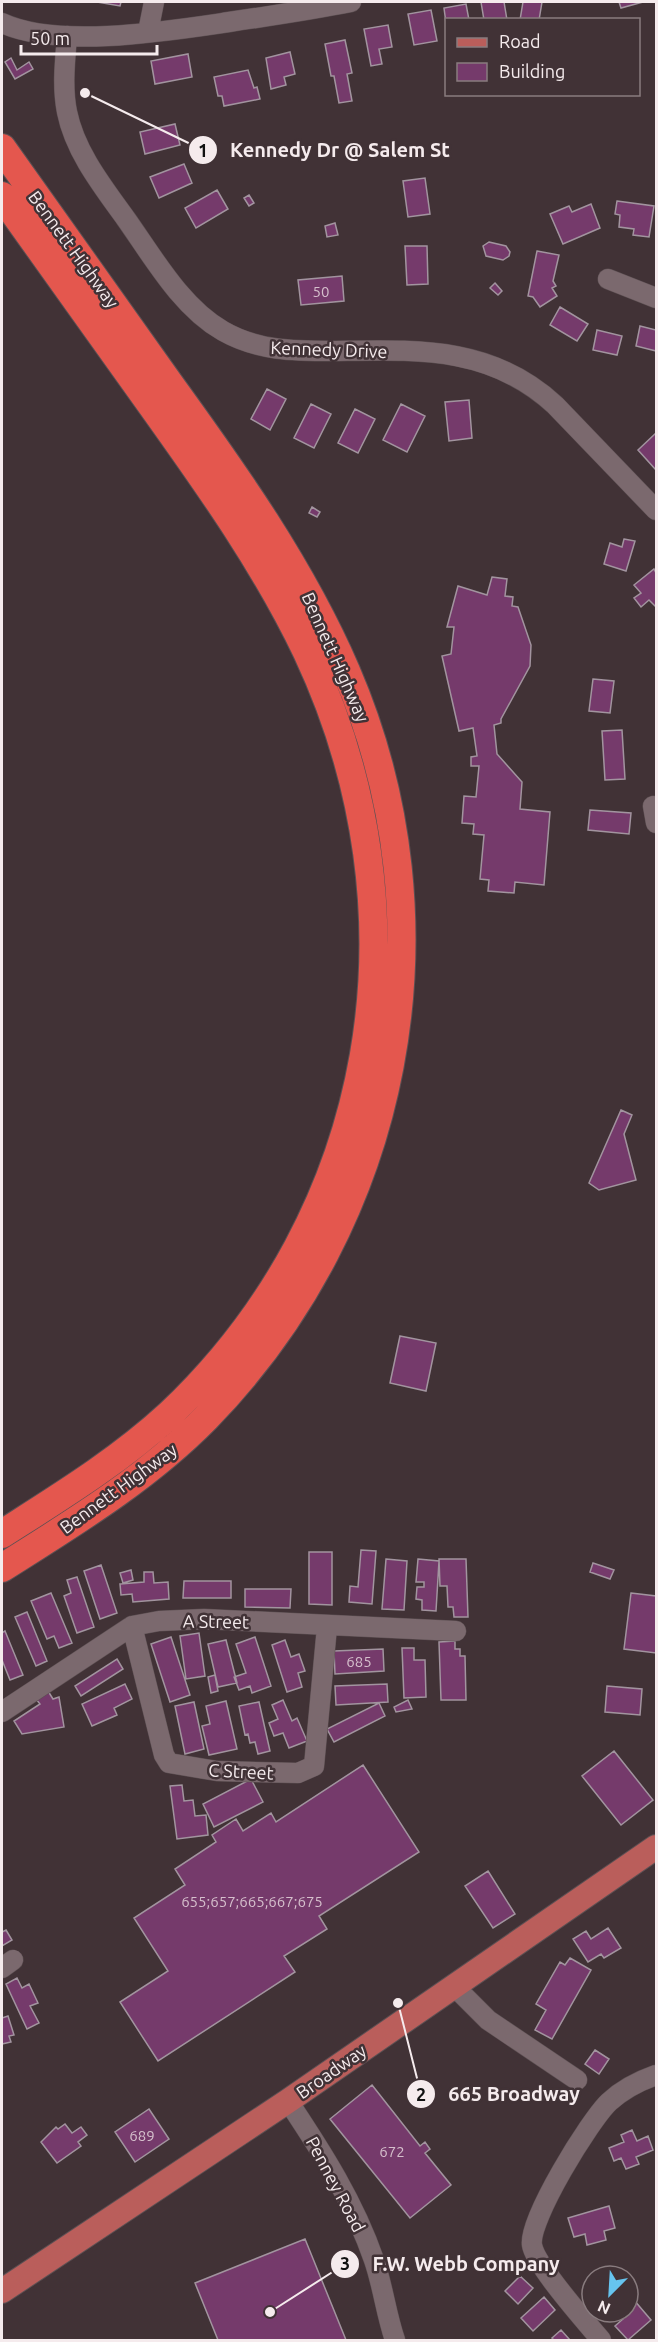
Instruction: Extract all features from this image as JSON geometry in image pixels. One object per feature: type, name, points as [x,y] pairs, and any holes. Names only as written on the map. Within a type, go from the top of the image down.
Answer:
[{"type":"highway","name":"Bennett Highway","points":[[2,148],[235,476],[283,550],[317,610],[359,702],[379,766],[398,866],[402,968],[395,1035],[380,1112],[352,1197],[307,1287],[270,1343],[228,1395],[181,1442],[129,1485],[2,1568]]},
{"type":"highway","name":"Bennett Highway","points":[[2,196],[206,482],[260,565],[292,623],[333,713],[353,775],[366,841],[374,939],[374,973],[367,1039],[347,1125],[308,1228],[275,1287],[236,1342],[169,1415],[118,1458],[2,1534]]},
{"type":"main road","name":"Broadway","points":[[2,2291],[288,2101],[657,1847]]},
{"type":"street","points":[[147,32],[154,2]]},
{"type":"street","points":[[2,23],[28,31],[67,36],[147,32],[255,18],[351,2]]},
{"type":"street","name":"Kennedy Drive","points":[[67,36],[65,101],[70,124],[80,148],[112,198],[170,279],[185,298],[213,324],[240,340],[270,349],[441,353],[466,357],[510,372],[541,392],[555,405],[657,510]]},
{"type":"street","points":[[608,279],[657,298]]},
{"type":"street","name":"A Street","points":[[2,1712],[132,1626],[159,1621],[204,1619],[327,1627],[456,1631]]},
{"type":"street","name":"C Street","points":[[132,1626],[164,1755],[169,1762],[217,1772],[298,1773],[314,1766],[327,1627]]},
{"type":"street","points":[[454,1986],[488,2020],[577,2080]]},
{"type":"street","points":[[601,2340],[565,2297],[534,2253],[532,2235],[539,2213],[597,2116],[625,2089],[657,2075]]},
{"type":"street","name":"Penney Road","points":[[288,2101],[329,2163],[355,2212],[379,2277],[394,2340]]},
{"type":"building","points":[[97,2],[121,2],[120,6]]},
{"type":"building","points":[[481,2],[504,2],[507,18],[484,18]]},
{"type":"building","points":[[523,2],[542,2],[539,18],[520,18]]},
{"type":"building","points":[[619,2],[643,2],[621,8]]},
{"type":"building","points":[[466,4],[469,18],[445,18],[444,8]]},
{"type":"building","points":[[431,10],[437,41],[414,45],[408,14]]},
{"type":"building","points":[[388,25],[392,47],[379,49],[382,64],[371,66],[364,29]]},
{"type":"building","points":[[345,40],[352,73],[347,74],[352,101],[339,103],[325,44]]},
{"type":"building","points":[[290,52],[295,74],[284,77],[286,85],[271,89],[266,58]]},
{"type":"building","points":[[188,54],[192,77],[155,84],[151,61]]},
{"type":"building","points":[[11,58],[17,70],[29,62],[33,69],[15,79],[5,62]]},
{"type":"building","points":[[248,70],[254,88],[257,87],[260,99],[224,106],[222,96],[218,96],[214,77]]},
{"type":"building","points":[[175,124],[180,145],[145,154],[140,132]]},
{"type":"building","points":[[184,164],[192,183],[159,198],[150,177]]},
{"type":"building","points":[[425,178],[430,214],[408,217],[403,181]]},
{"type":"building","points":[[217,190],[228,209],[196,228],[185,208]]},
{"type":"building","points":[[249,195],[254,203],[249,206],[244,198]]},
{"type":"building","points":[[617,201],[654,206],[649,237],[633,235],[634,229],[619,227],[620,215],[615,214]]},
{"type":"building","points":[[591,204],[600,228],[563,244],[550,214],[569,206],[572,212]]},
{"type":"building","points":[[335,223],[338,235],[327,237],[325,226]]},
{"type":"building","points":[[489,242],[506,246],[510,252],[509,256],[503,260],[486,256],[483,246]]},
{"type":"building","points":[[405,246],[427,246],[428,284],[407,285]]},
{"type":"building","points":[[537,251],[559,255],[553,281],[556,286],[552,288],[557,296],[540,307],[533,297],[528,296]]},
{"type":"building","points":[[342,276],[344,301],[301,305],[298,280]]},
{"type":"building","points":[[495,283],[502,291],[498,295],[490,288]]},
{"type":"building","points":[[560,307],[588,324],[577,341],[550,325]]},
{"type":"building","points":[[640,326],[656,330],[656,351],[636,346]]},
{"type":"building","points":[[597,330],[622,336],[617,355],[593,350]]},
{"type":"building","points":[[267,389],[286,399],[270,430],[251,419]]},
{"type":"building","points":[[469,400],[472,438],[449,441],[445,402]]},
{"type":"building","points":[[311,404],[331,414],[314,448],[294,438]]},
{"type":"building","points":[[401,404],[425,416],[407,452],[383,440]]},
{"type":"building","points":[[355,409],[375,419],[358,453],[338,443]]},
{"type":"building","points":[[656,433],[656,470],[638,450]]},
{"type":"building","points":[[312,507],[320,512],[317,517],[309,513]]},
{"type":"building","points":[[624,539],[635,541],[626,571],[604,564],[610,543],[622,547]]},
{"type":"building","points":[[654,569],[656,607],[649,600],[641,607],[634,598],[641,593],[634,585]]},
{"type":"building","points":[[492,577],[507,579],[505,596],[513,597],[512,606],[518,607],[531,645],[530,666],[501,719],[501,723],[494,725],[497,754],[522,782],[520,809],[550,812],[544,885],[515,882],[514,893],[488,891],[489,880],[480,879],[484,835],[473,834],[474,824],[462,823],[464,796],[476,797],[479,766],[471,766],[471,757],[477,756],[473,728],[459,731],[442,656],[451,654],[454,627],[447,627],[458,586],[487,595]]},
{"type":"building","points":[[593,679],[614,681],[610,713],[589,711]]},
{"type":"building","points":[[622,730],[625,779],[605,780],[602,731]]},
{"type":"building","points":[[590,810],[631,813],[629,834],[588,830]]},
{"type":"building","points":[[621,1110],[632,1115],[624,1134],[636,1180],[599,1190],[589,1183]]},
{"type":"building","points":[[400,1336],[436,1343],[426,1391],[390,1383]]},
{"type":"building","points":[[361,1550],[376,1551],[372,1604],[349,1602],[350,1586],[358,1587]]},
{"type":"building","points":[[309,1552],[332,1552],[332,1605],[309,1604]]},
{"type":"building","points":[[386,1559],[407,1561],[404,1610],[382,1609]]},
{"type":"building","points":[[418,1559],[439,1561],[436,1611],[422,1610],[422,1600],[416,1599],[417,1587],[424,1587],[424,1582],[416,1582]]},
{"type":"building","points":[[439,1559],[466,1559],[468,1617],[454,1617],[453,1607],[448,1607],[447,1586],[440,1586]]},
{"type":"building","points":[[593,1563],[614,1570],[610,1579],[590,1572]]},
{"type":"building","points":[[101,1565],[117,1613],[100,1619],[84,1571]]},
{"type":"building","points":[[131,1570],[133,1580],[123,1583],[120,1573]]},
{"type":"building","points":[[144,1572],[153,1572],[154,1583],[168,1582],[169,1599],[133,1602],[132,1594],[121,1595],[120,1584],[144,1582]]},
{"type":"building","points":[[77,1577],[94,1627],[77,1633],[64,1596],[71,1593],[67,1580]]},
{"type":"building","points":[[184,1581],[231,1581],[231,1598],[183,1598]]},
{"type":"building","points":[[245,1589],[291,1589],[290,1608],[245,1607]]},
{"type":"building","points":[[51,1593],[72,1643],[59,1648],[54,1636],[47,1639],[31,1601]]},
{"type":"building","points":[[631,1593],[656,1596],[656,1653],[624,1649]]},
{"type":"building","points":[[27,1612],[47,1661],[36,1666],[15,1617]]},
{"type":"building","points":[[5,1631],[23,1675],[10,1680],[2,1660],[2,1633]]},
{"type":"building","points":[[199,1633],[205,1676],[186,1679],[180,1636]]},
{"type":"building","points":[[171,1637],[190,1695],[170,1702],[151,1644]]},
{"type":"building","points":[[255,1637],[271,1686],[252,1693],[250,1686],[239,1690],[234,1677],[246,1673],[236,1644]]},
{"type":"building","points":[[226,1640],[237,1683],[218,1687],[208,1644]]},
{"type":"building","points":[[285,1640],[291,1657],[299,1654],[305,1671],[298,1673],[302,1687],[287,1692],[272,1645]]},
{"type":"building","points":[[455,1641],[455,1649],[460,1649],[460,1656],[465,1656],[466,1700],[441,1700],[439,1642]]},
{"type":"building","points":[[402,1648],[414,1648],[414,1660],[425,1660],[426,1697],[404,1698]]},
{"type":"building","points":[[383,1649],[384,1671],[335,1674],[334,1651]]},
{"type":"building","points":[[117,1659],[123,1669],[81,1696],[75,1686]]},
{"type":"building","points":[[215,1675],[218,1691],[211,1693],[208,1677]]},
{"type":"building","points":[[125,1684],[132,1699],[114,1708],[117,1715],[92,1726],[82,1704]]},
{"type":"building","points":[[387,1684],[388,1702],[336,1705],[335,1686]]},
{"type":"building","points":[[607,1686],[642,1689],[640,1715],[605,1712]]},
{"type":"building","points":[[48,1691],[53,1699],[59,1697],[64,1727],[22,1734],[14,1721],[40,1704],[36,1699]]},
{"type":"building","points":[[283,1700],[292,1721],[297,1718],[307,1741],[289,1748],[283,1733],[274,1736],[269,1723],[278,1719],[272,1705]]},
{"type":"building","points":[[408,1700],[412,1709],[396,1712],[394,1707]]},
{"type":"building","points":[[226,1701],[237,1749],[209,1755],[202,1726],[210,1724],[206,1706]]},
{"type":"building","points":[[194,1702],[204,1749],[185,1754],[175,1706]]},
{"type":"building","points":[[259,1702],[270,1751],[258,1754],[255,1742],[250,1743],[248,1734],[245,1735],[239,1706]]},
{"type":"building","points":[[379,1703],[385,1716],[334,1742],[327,1729]]},
{"type":"building","points":[[614,1751],[653,1800],[621,1825],[582,1776]]},
{"type":"building","points":[[363,1765],[419,1852],[319,1916],[327,1929],[284,1956],[295,1972],[158,2061],[120,2002],[168,1971],[134,1918],[185,1885],[175,1869],[216,1842],[212,1835],[236,1819],[243,1831],[271,1813],[276,1822]]},
{"type":"building","points":[[251,1779],[263,1802],[214,1827],[203,1804]]},
{"type":"building","points":[[182,1785],[184,1801],[193,1800],[195,1816],[206,1815],[208,1835],[177,1839],[170,1786]]},
{"type":"building","points":[[488,1871],[515,1914],[493,1928],[465,1886]]},
{"type":"building","points":[[608,1928],[621,1948],[604,1958],[601,1954],[588,1962],[573,1939],[586,1931],[591,1939]]},
{"type":"building","points":[[6,1930],[12,1940],[2,1946],[2,1932]]},
{"type":"building","points":[[570,1958],[591,1970],[552,2039],[535,2030],[546,2010],[536,2004],[560,1962],[565,1965]]},
{"type":"building","points":[[17,1978],[22,1988],[29,1984],[38,2003],[30,2006],[39,2023],[27,2029],[6,1984]]},
{"type":"building","points":[[8,2016],[14,2035],[9,2036],[11,2042],[2,2044],[2,2018]]},
{"type":"building","points":[[595,2050],[609,2059],[599,2074],[585,2064]]},
{"type":"building","points":[[372,2085],[420,2146],[425,2142],[430,2149],[425,2153],[451,2185],[410,2218],[330,2119]]},
{"type":"building","points":[[149,2109],[169,2139],[135,2162],[115,2132]]},
{"type":"building","points":[[65,2124],[72,2133],[81,2127],[87,2135],[78,2142],[81,2146],[57,2163],[41,2142],[56,2127],[58,2129]]},
{"type":"building","points":[[632,2130],[637,2141],[648,2136],[653,2150],[636,2157],[639,2164],[626,2169],[621,2158],[614,2161],[609,2148],[624,2142],[621,2135]]},
{"type":"building","points":[[609,2206],[615,2228],[604,2231],[606,2240],[587,2245],[585,2234],[574,2237],[568,2218]]},
{"type":"building","points":[[305,2239],[346,2340],[218,2340],[195,2283]]},
{"type":"building","points":[[520,2276],[533,2288],[518,2304],[505,2291]]},
{"type":"building","points":[[544,2297],[555,2310],[533,2331],[521,2318]]},
{"type":"building","points":[[640,2307],[651,2320],[628,2340],[615,2326],[617,2324],[640,2324]]},
{"type":"building","points":[[561,2330],[570,2340],[552,2338]]},
{"type":"place","name":"Kennedy Dr @ Salem St","points":[[85,93]]},
{"type":"place","name":"665 Broadway","points":[[398,2003]]},
{"type":"place","name":"F.W. Webb Company","points":[[270,2312]]}]
